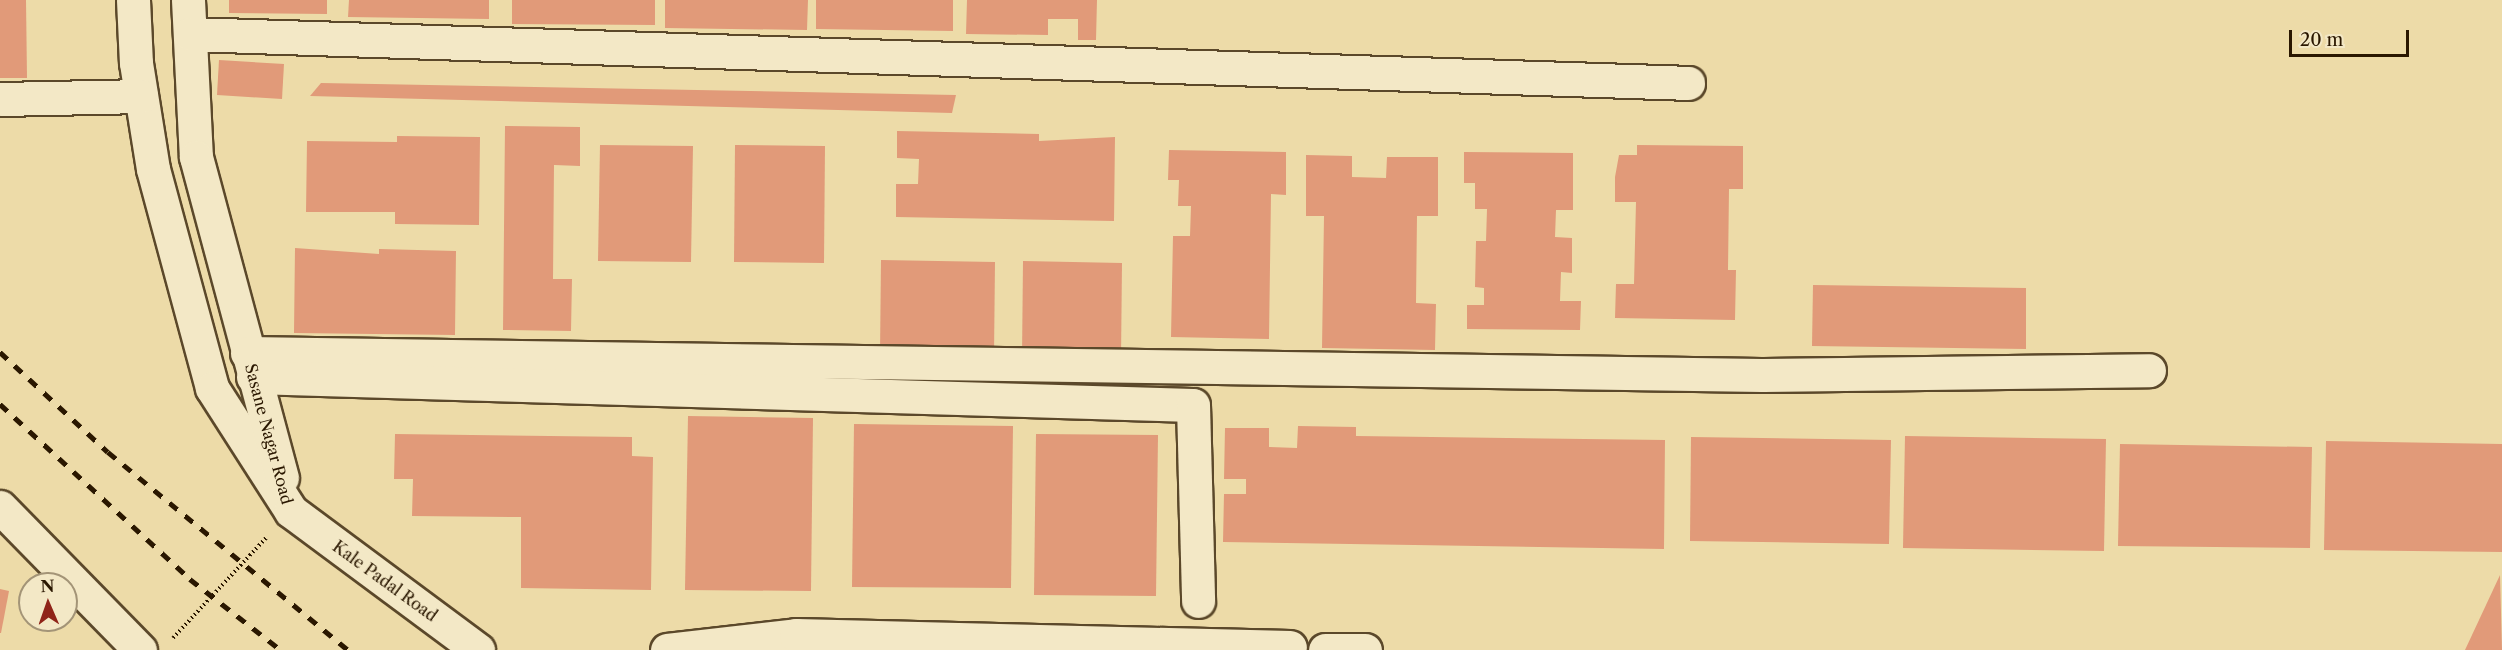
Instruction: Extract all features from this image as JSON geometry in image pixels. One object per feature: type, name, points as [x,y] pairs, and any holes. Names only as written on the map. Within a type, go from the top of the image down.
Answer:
[{"type":"street","name":"Sasane Nagar Road","points":[[133,0],[141,96],[153,169],[212,388],[291,511]]},
{"type":"street","name":"Sasane Nagar Road","points":[[188,0],[196,157],[291,511]]},
{"type":"street","points":[[190,34],[1688,83]]},
{"type":"street","points":[[0,99],[141,96]]},
{"type":"street","points":[[250,365],[1763,375],[2149,370]]},
{"type":"street","points":[[250,365],[1193,405],[1198,601]]},
{"type":"street","points":[[0,507],[155,646]]},
{"type":"street","name":"Kale Padal Road","points":[[291,511],[478,650]]},
{"type":"street","points":[[667,650],[796,635],[1290,647]]},
{"type":"street","points":[[1325,650],[1365,650]]},
{"type":"path","points":[[155,646],[291,511]]},
{"type":"building","points":[[0,0],[26,0],[27,78],[0,78]]},
{"type":"building","points":[[229,0],[327,0],[327,14],[229,13]]},
{"type":"building","points":[[349,0],[489,0],[489,19],[348,17]]},
{"type":"building","points":[[512,0],[655,0],[655,25],[512,24]]},
{"type":"building","points":[[665,0],[808,0],[807,30],[665,28]]},
{"type":"building","points":[[816,0],[953,0],[953,31],[816,29]]},
{"type":"building","points":[[967,0],[1097,0],[1096,40],[1078,40],[1078,19],[1048,19],[1048,35],[966,34]]},
{"type":"building","points":[[219,60],[284,64],[282,99],[217,95]]},
{"type":"building","points":[[321,83],[956,95],[952,113],[310,96]]},
{"type":"building","points":[[505,126],[580,127],[580,166],[554,165],[553,279],[572,279],[571,331],[503,330]]},
{"type":"building","points":[[897,131],[1039,134],[1039,141],[1115,137],[1114,221],[896,217],[896,184],[918,184],[919,159],[897,158]]},
{"type":"building","points":[[397,136],[480,137],[479,225],[395,224],[395,212],[306,212],[307,141],[397,142]]},
{"type":"building","points":[[600,145],[693,146],[691,262],[598,261]]},
{"type":"building","points":[[735,145],[825,146],[824,263],[734,262]]},
{"type":"building","points":[[1637,145],[1743,146],[1743,189],[1729,189],[1728,270],[1736,270],[1735,320],[1615,318],[1616,284],[1634,284],[1636,202],[1615,202],[1615,177],[1619,155],[1637,155]]},
{"type":"building","points":[[1169,150],[1286,152],[1286,195],[1271,194],[1269,339],[1171,337],[1173,236],[1190,236],[1191,206],[1178,206],[1179,180],[1168,180]]},
{"type":"building","points":[[1464,152],[1573,153],[1573,210],[1556,210],[1555,237],[1572,238],[1572,273],[1561,272],[1560,301],[1581,301],[1580,330],[1467,329],[1467,305],[1484,305],[1484,288],[1475,287],[1476,241],[1486,241],[1487,209],[1475,209],[1475,183],[1464,183]]},
{"type":"building","points":[[1306,155],[1352,156],[1352,177],[1386,178],[1387,157],[1438,157],[1438,216],[1417,216],[1416,303],[1436,304],[1435,350],[1322,348],[1324,216],[1306,216]]},
{"type":"building","points":[[295,248],[379,254],[379,249],[456,251],[455,335],[294,333]]},
{"type":"building","points":[[881,260],[995,262],[994,355],[880,354]]},
{"type":"building","points":[[1023,261],[1122,263],[1121,358],[1022,357]]},
{"type":"building","points":[[1813,285],[2026,288],[2026,349],[1812,346]]},
{"type":"building","points":[[688,416],[813,418],[811,591],[685,590]]},
{"type":"building","points":[[854,424],[1013,426],[1011,588],[852,587]]},
{"type":"building","points":[[1298,426],[1356,427],[1356,436],[1665,440],[1664,549],[1223,542],[1224,494],[1246,494],[1246,479],[1224,479],[1225,428],[1269,428],[1269,447],[1297,448]]},
{"type":"building","points":[[395,434],[632,437],[632,456],[653,457],[651,590],[521,588],[521,517],[412,516],[413,479],[394,479]]},
{"type":"building","points":[[1036,434],[1158,435],[1156,596],[1034,595]]},
{"type":"building","points":[[1905,436],[2106,439],[2104,551],[1903,548]]},
{"type":"building","points":[[1691,437],[1891,440],[1889,544],[1690,541]]},
{"type":"building","points":[[2326,441],[2502,444],[2502,552],[2324,550]]},
{"type":"building","points":[[2120,444],[2312,447],[2310,548],[2118,546]]},
{"type":"building","points":[[2500,575],[2502,650],[2465,650]]},
{"type":"building","points":[[0,589],[9,591],[1,633],[0,633]]},
{"type":"railway","points":[[0,352],[108,452],[348,650]]},
{"type":"railway","points":[[0,404],[190,579],[281,650]]}]
